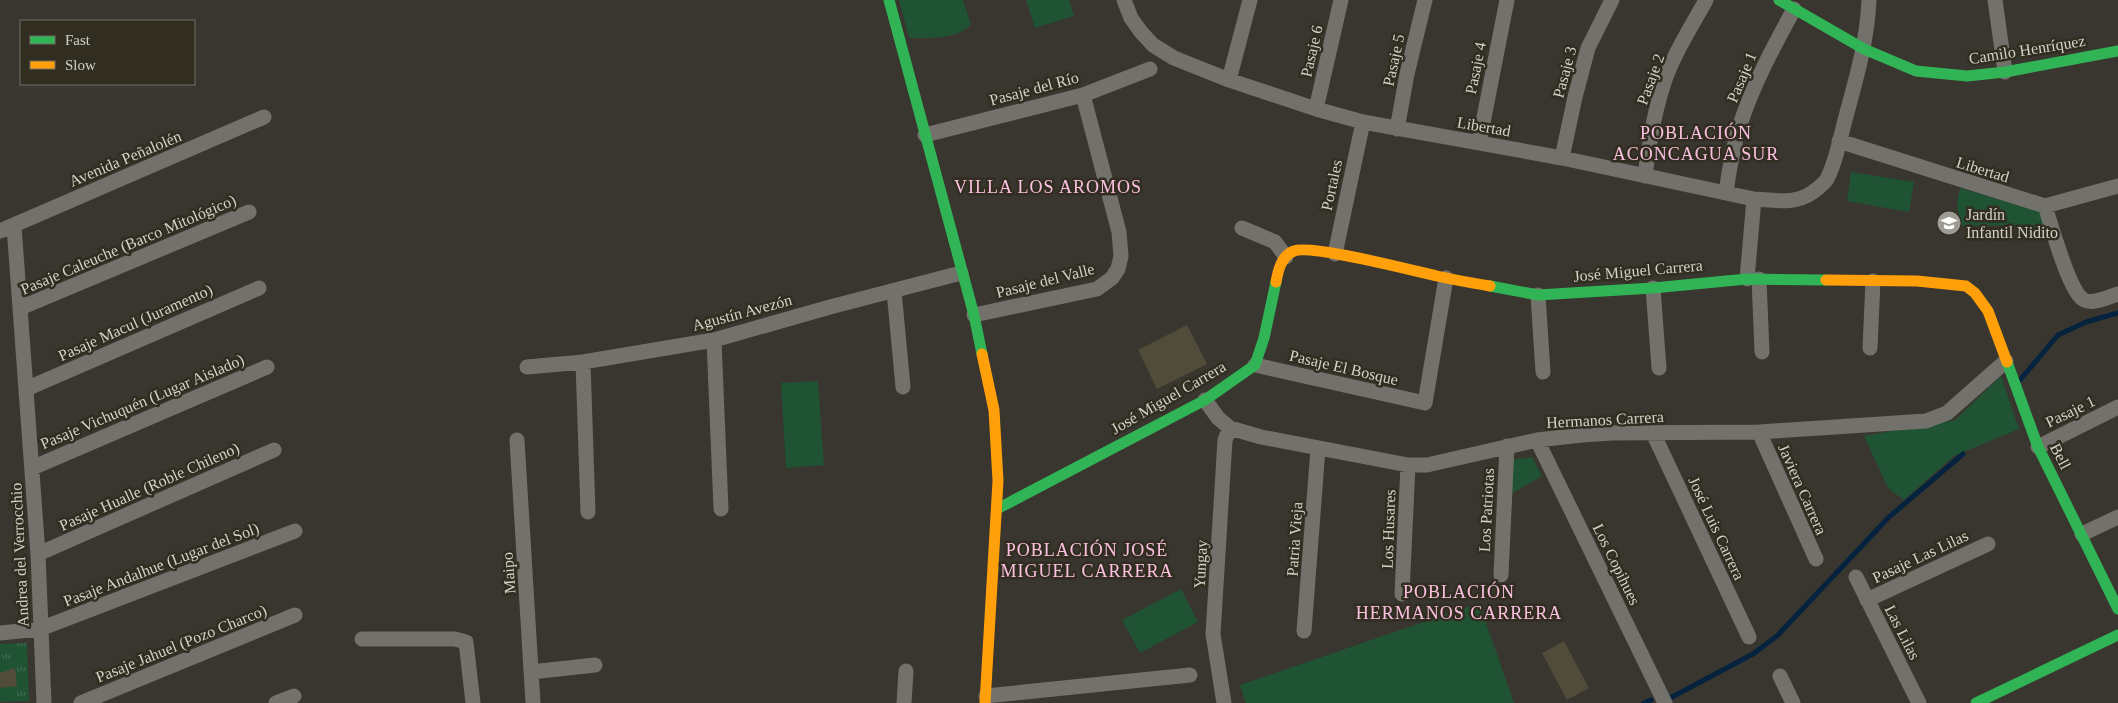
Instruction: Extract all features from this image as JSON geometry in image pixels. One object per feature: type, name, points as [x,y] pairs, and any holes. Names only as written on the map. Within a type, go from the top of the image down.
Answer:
[{"type":"street","points":[[889,0],[974,316],[994,410],[998,481],[986,699],[1190,675]]},
{"type":"street","name":"Libertad","points":[[1124,0],[1131,18],[1153,45],[1174,58],[1229,80],[1316,109],[1397,129],[1562,158],[1754,199],[1785,201],[1801,199],[1814,192],[1826,180],[1839,141],[1864,49],[1869,0]]},
{"type":"street","points":[[1229,80],[1250,0]]},
{"type":"street","name":"Pasaje 6","points":[[1316,109],[1340,0]]},
{"type":"street","name":"Pasaje 5","points":[[1397,129],[1407,74],[1425,0]]},
{"type":"street","name":"Pasaje 4","points":[[1479,143],[1507,0]]},
{"type":"street","name":"Pasaje 3","points":[[1562,158],[1588,48],[1612,0]]},
{"type":"street","name":"Pasaje 2","points":[[1645,176],[1662,88],[1685,38],[1706,0]]},
{"type":"street","name":"Camilo Henríquez","points":[[1779,0],[1864,49],[1916,71],[1967,76],[2005,72],[2118,50]]},
{"type":"street","points":[[1995,0],[2005,72]]},
{"type":"street","name":"Pasaje 1","points":[[1726,193],[1740,124],[1767,60],[1794,9]]},
{"type":"street","name":"Pasaje del Río","points":[[925,135],[1084,94],[1150,69]]},
{"type":"street","name":"Pasaje del Valle","points":[[974,316],[1097,289],[1112,278],[1118,269],[1121,256],[1119,232],[1084,94]]},
{"type":"street","name":"Avenida Peñalolén","points":[[7,228],[264,117]]},
{"type":"street","name":"Portales","points":[[1335,254],[1363,122]]},
{"type":"street","name":"Libertad","points":[[1839,141],[2045,206]]},
{"type":"street","points":[[2118,186],[2045,206],[2069,279],[2076,292],[2083,300],[2092,302],[2118,294]]},
{"type":"street","points":[[1754,199],[1753,279],[1762,352]]},
{"type":"street","name":"Pasaje Caleuche (Barco Mitológico)","points":[[20,308],[249,212]]},
{"type":"street","name":"Andrea del Verrocchio","points":[[7,228],[20,308],[38,554],[44,703]]},
{"type":"street","points":[[1242,228],[1275,242],[1286,257],[1279,266],[1264,338],[1255,365]]},
{"type":"street","name":"José Miguel Carrera","points":[[1286,257],[1294,251],[1302,250],[1335,254],[1446,278],[1538,294],[1653,288],[1753,279],[1917,281],[1966,286],[1975,292],[1988,311]]},
{"type":"street","name":"Agustín Avezón","points":[[527,367],[583,362],[714,340],[962,273]]},
{"type":"street","name":"Pasaje El Bosque","points":[[1255,365],[1425,404],[1446,278]]},
{"type":"street","points":[[1870,348],[1873,281]]},
{"type":"street","name":"Pasaje Macul (Juramento)","points":[[26,389],[259,288]]},
{"type":"street","points":[[1653,288],[1659,368]]},
{"type":"street","points":[[894,291],[903,387]]},
{"type":"street","points":[[1538,294],[1543,372]]},
{"type":"street","name":"Bell","points":[[1988,311],[2038,447],[2118,609]]},
{"type":"street","points":[[714,340],[721,508]]},
{"type":"street","name":"Hermanos Carrera","points":[[1205,400],[1218,418],[1230,428],[1261,437],[1318,449],[1408,465],[1427,465],[1537,440],[1612,433],[1758,432],[1926,421],[1947,413],[2006,361]]},
{"type":"street","points":[[583,362],[588,512]]},
{"type":"street","name":"José Miguel Carrera","points":[[997,509],[1205,400],[1255,365]]},
{"type":"street","name":"Pasaje Vichuquén (Lugar Aislado)","points":[[32,468],[266,367]]},
{"type":"street","name":"Pasaje 1","points":[[2038,447],[2118,408]]},
{"type":"street","name":"Yungay","points":[[1224,703],[1213,634],[1225,440],[1230,428]]},
{"type":"street","name":"Javiera Carrera","points":[[1758,432],[1816,559]]},
{"type":"street","name":"José Luis Carrera","points":[[1653,433],[1748,638]]},
{"type":"street","name":"Maipo","points":[[517,440],[533,703]]},
{"type":"street","name":"Los Copihues","points":[[1537,440],[1665,703]]},
{"type":"street","name":"Los Patriotas","points":[[1501,575],[1507,446]]},
{"type":"street","name":"Patria Vieja","points":[[1304,631],[1318,449]]},
{"type":"street","name":"Pasaje Hualle (Roble Chileno)","points":[[38,554],[274,450]]},
{"type":"street","name":"Los Husares","points":[[1402,594],[1408,465]]},
{"type":"street","points":[[2082,534],[2118,516]]},
{"type":"street","name":"Pasaje Andalhue (Lugar del Sol)","points":[[0,633],[40,629],[295,530]]},
{"type":"street","name":"Pasaje Las Lilas","points":[[1867,600],[1988,544]]},
{"type":"street","name":"Las Lilas","points":[[1856,577],[1919,703]]},
{"type":"street","name":"Pasaje Jahuel (Pozo Charco)","points":[[80,703],[295,615]]},
{"type":"street","points":[[1976,703],[2118,635]]},
{"type":"street","points":[[362,639],[455,639],[466,642],[473,703]]},
{"type":"street","points":[[531,672],[595,665]]},
{"type":"street","points":[[904,703],[906,671]]},
{"type":"street","points":[[1780,676],[1793,703]]},
{"type":"street","points":[[276,703],[294,696]]},
{"type":"green space","points":[[899,0],[963,0],[971,25],[965,30],[950,36],[909,38]]},
{"type":"green space","points":[[1026,0],[1069,0],[1074,16],[1035,28]]},
{"type":"green space","points":[[1851,172],[1914,182],[1909,212],[1847,201]]},
{"type":"green space","points":[[1960,188],[2041,212],[2049,237],[2019,225],[1960,226],[1957,203]]},
{"type":"green space","points":[[2001,376],[2019,429],[1954,456],[1904,500],[1888,488],[1864,436],[1955,420]]},
{"type":"green space","points":[[818,381],[824,465],[786,468],[781,383]]},
{"type":"green space","points":[[1532,457],[1542,476],[1511,494],[1511,460]]},
{"type":"green space","points":[[1181,589],[1198,622],[1140,653],[1122,620]]},
{"type":"green space","points":[[1479,603],[1514,703],[1246,703],[1240,685]]},
{"type":"green space","points":[[27,643],[29,701],[0,702],[0,644]]},
{"type":"building","points":[[1187,325],[1207,364],[1157,389],[1138,350]]},
{"type":"building","points":[[1564,641],[1589,688],[1567,700],[1542,653]]},
{"type":"building","points":[[15,668],[17,686],[0,688],[0,673]]},
{"type":"waterway","points":[[2020,380],[2058,335],[2086,322],[2118,313]]},
{"type":"waterway","points":[[1672,697],[1753,654],[1777,636],[1889,517],[1963,454]]},
{"type":"waterway","points":[[1644,703],[1651,700]]},
{"type":"traffic: fast","points":[[889,0],[974,315],[982,354]]},
{"type":"traffic: fast","points":[[1779,0],[1864,49],[1916,71],[1967,76],[2005,72],[2118,51]]},
{"type":"traffic: fast","points":[[1490,286],[1538,295],[1653,288],[1747,279],[1826,280]]},
{"type":"traffic: fast","points":[[997,509],[1205,400],[1255,365],[1264,338],[1276,282]]},
{"type":"traffic: fast","points":[[2007,362],[2038,447],[2118,609]]},
{"type":"traffic: fast","points":[[1976,703],[2118,635]]},
{"type":"traffic: slow","points":[[1276,282],[1279,269],[1286,256],[1294,251],[1304,250],[1341,255],[1490,286]]},
{"type":"traffic: slow","points":[[1826,280],[1917,281],[1966,286],[1975,293],[1988,311],[2007,362]]},
{"type":"traffic: slow","points":[[982,354],[994,410],[998,481],[985,703]]},
{"type":"place","name":"Jardín Infantil Nidito","points":[[1949,223]]},
{"type":"district","name":"POBLACIÓN ACONCAGUA SUR","points":[[1696,143]]},
{"type":"district","name":"VILLA LOS AROMOS","points":[[1048,187]]},
{"type":"district","name":"POBLACIÓN JOSÉ MIGUEL CARRERA","points":[[1087,560]]},
{"type":"district","name":"POBLACIÓN HERMANOS CARRERA","points":[[1459,602]]}]
